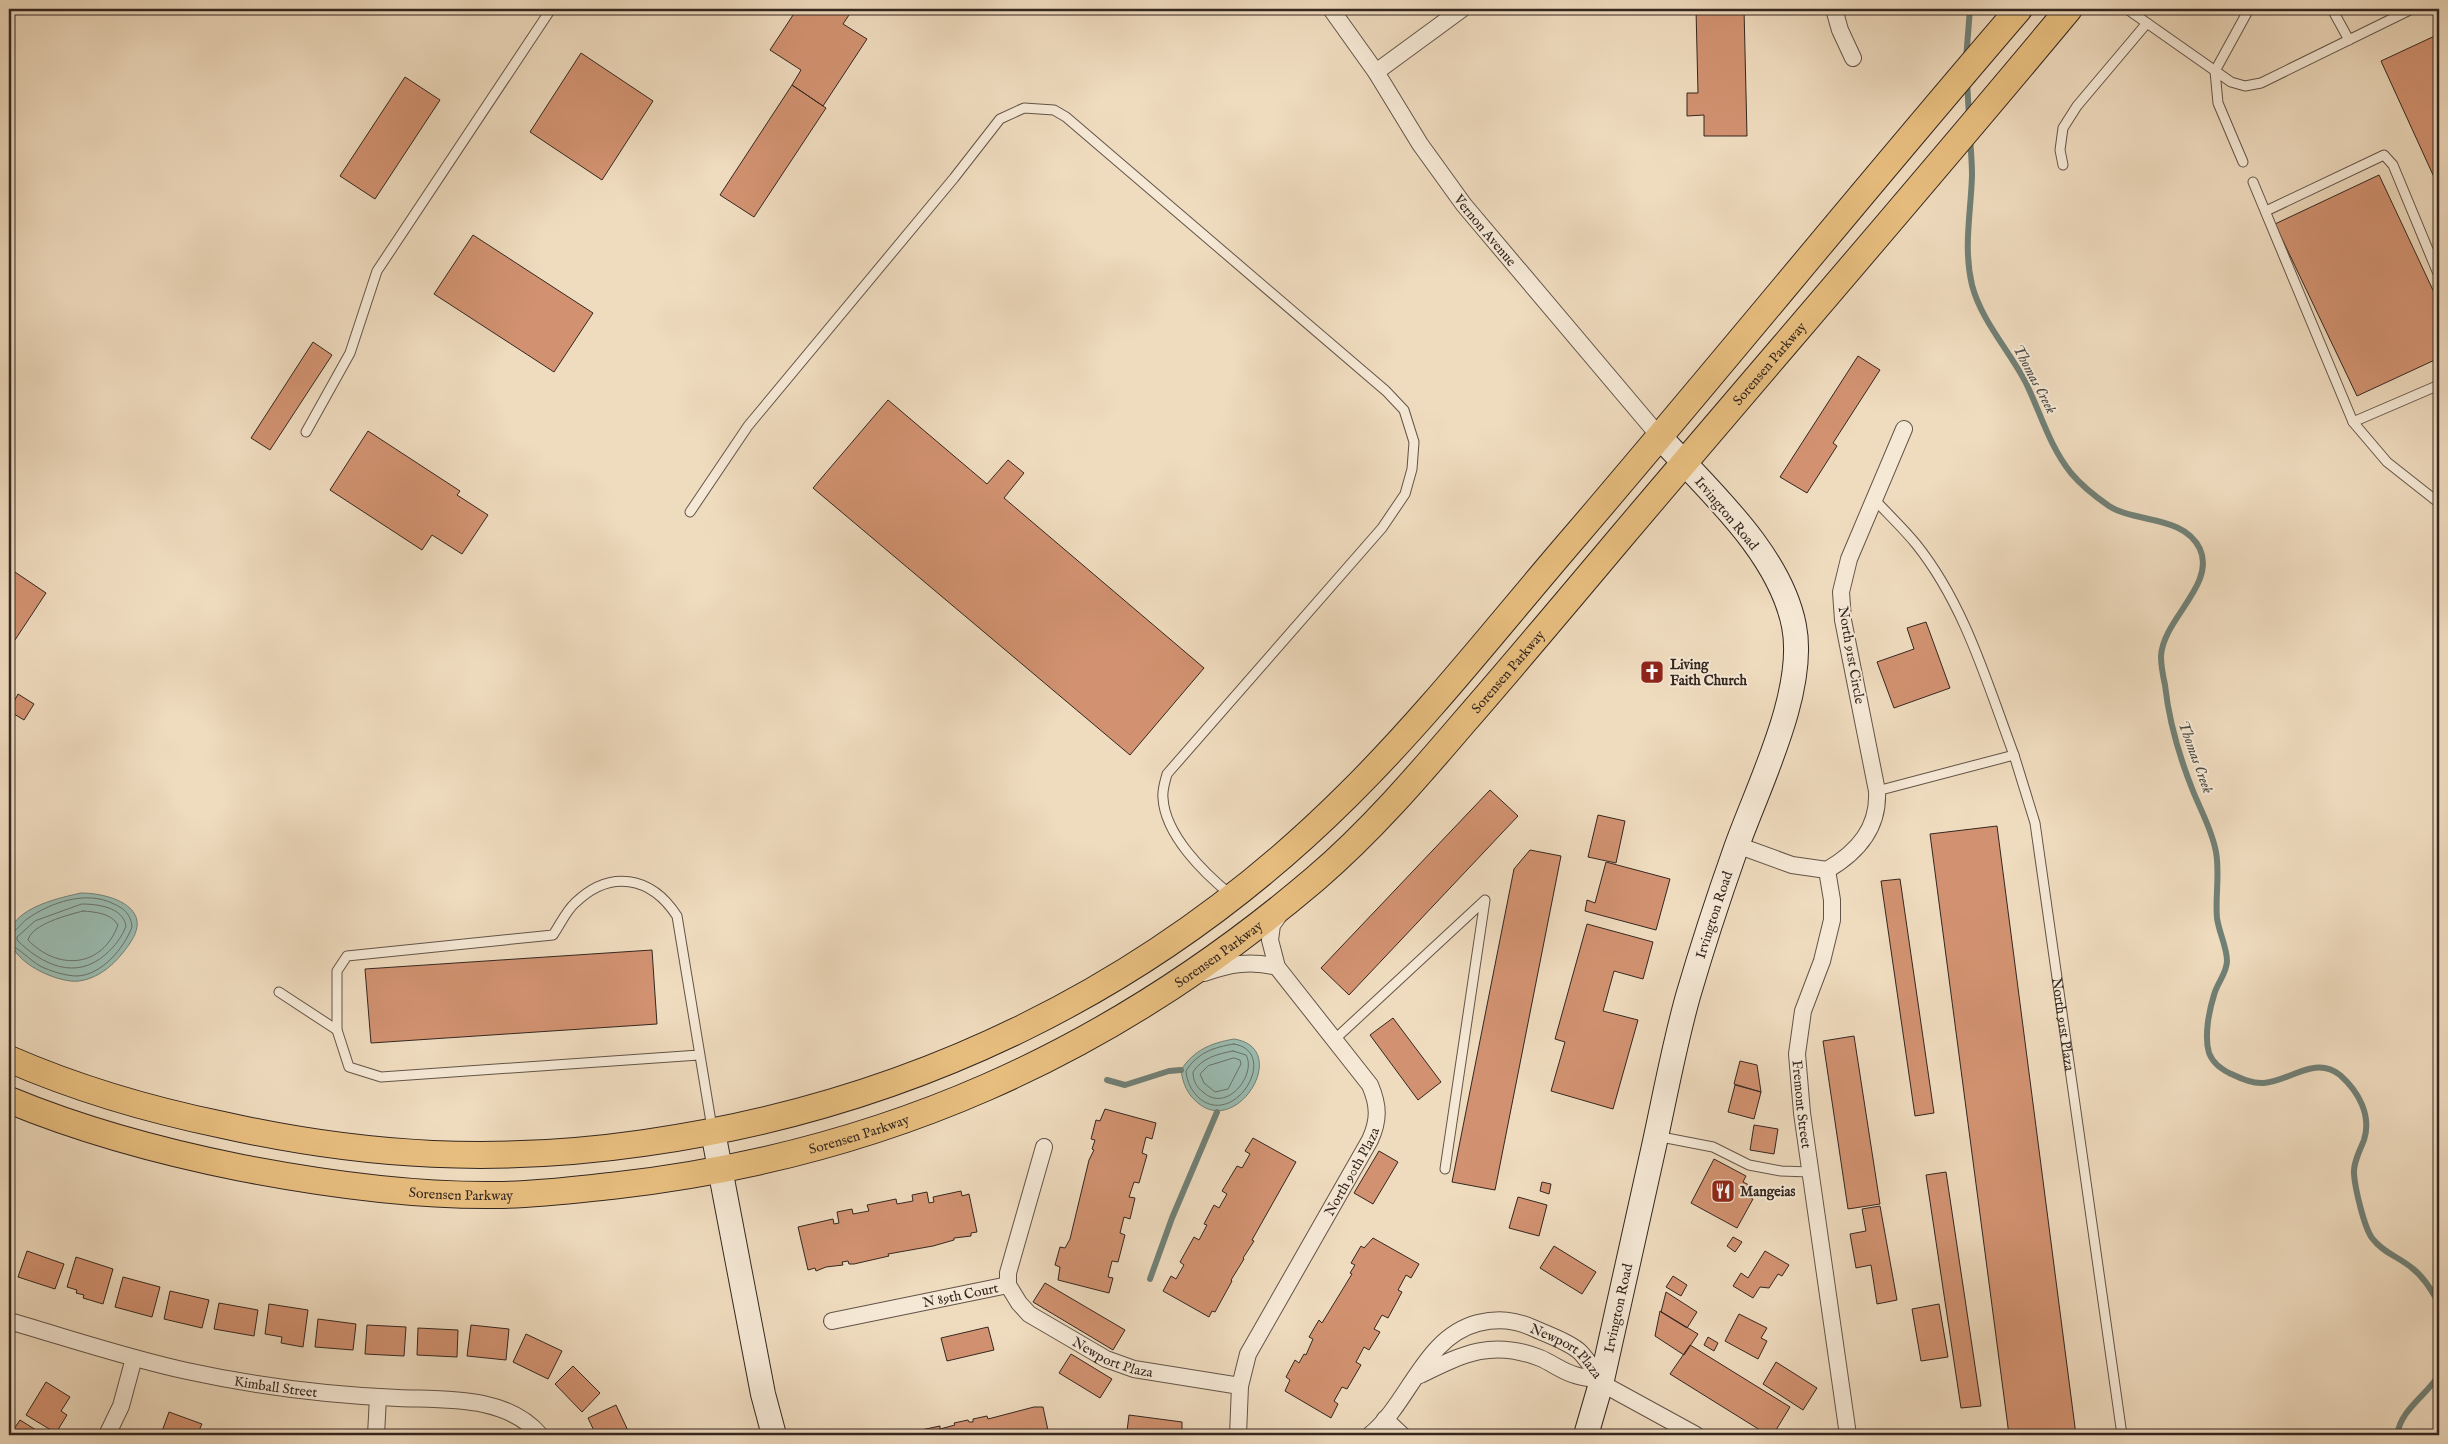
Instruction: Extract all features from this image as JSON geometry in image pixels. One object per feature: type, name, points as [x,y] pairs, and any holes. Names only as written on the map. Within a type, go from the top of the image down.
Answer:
[{"type":"main road","name":"Sorensen Parkway","points":[[9,1100],[76,1125],[179,1154],[303,1179],[366,1188],[445,1194],[501,1195],[643,1182],[720,1171],[855,1137],[915,1118],[958,1100],[1092,1036],[1183,980],[1290,899],[1354,842],[1420,774],[2069,9]]},
{"type":"main road","points":[[9,1059],[79,1087],[187,1118],[306,1143],[427,1155],[539,1154],[609,1148],[713,1132],[782,1117],[866,1093],[942,1066],[984,1048],[1116,978],[1156,953],[1233,897],[1298,843],[1402,739],[1660,436],[2015,13]]},
{"type":"street","name":"Vernon Avenue","points":[[1331,9],[1376,72],[1420,144],[1464,205],[1660,436]]},
{"type":"street","points":[[1376,72],[1462,9]]},
{"type":"street","points":[[1834,9],[1840,30],[1853,58]]},
{"type":"street","name":"North 91st Circle","points":[[1827,870],[1845,859],[1864,840],[1876,818],[1878,805],[1877,791],[1843,620],[1841,592],[1849,559],[1904,429]]},
{"type":"street","name":"Irvington Road","points":[[1586,1435],[1601,1381],[1688,996],[1737,845],[1787,704],[1794,678],[1797,642],[1787,602],[1766,561],[1739,524],[1660,436]]},
{"type":"street","points":[[1737,845],[1792,865],[1827,870]]},
{"type":"street","name":"Fremont Street","points":[[1827,870],[1832,900],[1832,920],[1822,962],[1803,1011],[1797,1054],[1798,1080],[1810,1172],[1848,1435]]},
{"type":"street","points":[[1183,980],[1236,964],[1277,966],[1270,940],[1272,925],[1290,899]]},
{"type":"street","name":"North 90th Plaza","points":[[1238,1435],[1240,1386],[1248,1354],[1370,1140],[1376,1126],[1378,1112],[1370,1085],[1277,966]]},
{"type":"street","points":[[713,1132],[763,1394],[774,1435]]},
{"type":"street","name":"N 89th Court","points":[[832,1321],[1008,1285],[1008,1273],[1044,1147]]},
{"type":"street","name":"Newport Plaza","points":[[1008,1285],[1019,1304],[1029,1314],[1106,1359],[1134,1369],[1240,1386]]},
{"type":"street","name":"Newport Plaza","points":[[1370,1435],[1385,1419],[1434,1352],[1452,1333],[1468,1326],[1500,1319],[1519,1322],[1580,1351],[1601,1381]]},
{"type":"street","name":"Kimball Street","points":[[9,1321],[134,1358],[187,1371],[290,1389],[486,1404],[507,1411],[529,1425],[540,1435]]},
{"type":"street","name":"Newport Plaza","points":[[1418,1376],[1457,1357],[1478,1350],[1496,1348],[1518,1350],[1574,1375],[1601,1381]]},
{"type":"street","points":[[108,1435],[125,1393],[134,1358]]},
{"type":"street","points":[[1601,1381],[1696,1435]]},
{"type":"street","points":[[376,1435],[378,1397]]},
{"type":"street","points":[[1385,1419],[1402,1435]]},
{"type":"lane","points":[[306,432],[350,353],[377,271],[551,9]]},
{"type":"lane","points":[[2127,9],[2231,82],[2245,86],[2261,83],[2349,40],[2400,12],[2412,9]]},
{"type":"lane","points":[[2243,162],[2218,103],[2215,71],[2249,9]]},
{"type":"lane","points":[[2332,9],[2349,40]]},
{"type":"lane","points":[[2063,165],[2060,150],[2063,128],[2077,106],[2147,23]]},
{"type":"lane","points":[[690,512],[748,426],[954,178],[1000,119],[1024,108],[1054,110],[1066,117],[1386,391],[1404,410],[1414,442],[1412,469],[1405,494],[1382,528],[1173,764],[1167,774],[1162,796],[1165,812],[1182,845],[1213,880],[1233,897]]},
{"type":"lane","points":[[2266,211],[2384,155],[2393,164],[2439,276]]},
{"type":"lane","points":[[2253,182],[2353,422],[2387,462],[2439,503]]},
{"type":"lane","points":[[2353,422],[2439,385]]},
{"type":"lane","name":"North 91st Plaza","points":[[1874,499],[1916,545],[1943,585],[1972,641],[2014,755],[2035,823],[2122,1435]]},
{"type":"lane","points":[[1877,791],[2014,755]]},
{"type":"lane","points":[[700,1055],[381,1077],[349,1067],[337,1030],[337,971],[347,956],[553,935],[574,904],[596,887],[619,879],[646,885],[667,901],[677,916],[713,1132]]},
{"type":"lane","points":[[1334,1040],[1485,900],[1445,1168]]},
{"type":"lane","points":[[279,992],[337,1030]]},
{"type":"lane","points":[[1656,1136],[1713,1147],[1749,1165],[1781,1171],[1810,1172]]},
{"type":"water","points":[[81,893],[104,896],[125,904],[133,911],[137,920],[136,931],[125,950],[108,968],[87,979],[69,981],[45,973],[22,959],[14,949],[10,939],[11,928],[23,914],[42,904]]},
{"type":"water","points":[[1234,1039],[1251,1046],[1258,1058],[1259,1072],[1253,1087],[1242,1100],[1229,1109],[1213,1110],[1198,1103],[1191,1096],[1184,1084],[1181,1070],[1197,1052],[1211,1045]]},
{"type":"building","points":[[797,9],[853,9],[843,24],[867,39],[823,106],[792,85],[801,70],[770,50]]},
{"type":"building","points":[[1696,9],[1744,9],[1747,136],[1704,136],[1704,115],[1687,116],[1687,93],[1698,93]]},
{"type":"building","points":[[2439,34],[2439,188],[2381,61]]},
{"type":"building","points":[[581,53],[653,101],[602,180],[530,132]]},
{"type":"building","points":[[405,77],[440,100],[375,199],[340,176]]},
{"type":"building","points":[[792,85],[826,108],[754,217],[720,195]]},
{"type":"building","points":[[2379,175],[2439,303],[2439,358],[2357,396],[2275,224]]},
{"type":"building","points":[[473,235],[593,313],[554,372],[434,294]]},
{"type":"building","points":[[313,342],[332,355],[270,450],[251,438]]},
{"type":"building","points":[[1858,356],[1880,370],[1833,443],[1837,446],[1807,493],[1780,477]]},
{"type":"building","points":[[888,400],[987,484],[1008,460],[1024,473],[1004,498],[1204,668],[1130,755],[813,488]]},
{"type":"building","points":[[368,431],[460,491],[457,495],[488,515],[462,554],[432,535],[422,550],[330,490]]},
{"type":"building","points":[[9,568],[46,593],[9,649]]},
{"type":"building","points":[[1926,622],[1950,688],[1894,708],[1877,662],[1914,649],[1907,628]]},
{"type":"building","points":[[18,694],[34,704],[24,720],[9,711]]},
{"type":"building","points":[[1490,790],[1518,816],[1349,995],[1321,968]]},
{"type":"building","points":[[1598,815],[1625,821],[1616,863],[1588,857]]},
{"type":"building","points":[[1997,826],[2076,1435],[2009,1435],[1930,834]]},
{"type":"building","points":[[1530,850],[1561,856],[1495,1190],[1452,1182],[1514,869]]},
{"type":"building","points":[[1606,862],[1670,879],[1656,930],[1585,911],[1587,900],[1595,903]]},
{"type":"building","points":[[1900,879],[1934,1113],[1915,1116],[1881,881]]},
{"type":"building","points":[[1587,924],[1653,942],[1643,979],[1614,971],[1603,1011],[1638,1020],[1613,1109],[1551,1091],[1565,1042],[1555,1039]]},
{"type":"building","points":[[652,950],[657,1024],[371,1043],[365,969]]},
{"type":"building","points":[[1393,1018],[1441,1082],[1418,1100],[1370,1035]]},
{"type":"building","points":[[1854,1036],[1880,1204],[1848,1209],[1823,1041]]},
{"type":"building","points":[[1740,1061],[1757,1065],[1761,1092],[1734,1084]]},
{"type":"building","points":[[1735,1085],[1761,1092],[1754,1119],[1728,1112]]},
{"type":"building","points":[[1105,1109],[1156,1123],[1152,1139],[1146,1137],[1142,1153],[1147,1155],[1139,1183],[1134,1182],[1129,1197],[1135,1198],[1130,1219],[1124,1217],[1120,1233],[1125,1235],[1118,1262],[1112,1261],[1108,1277],[1113,1278],[1109,1293],[1058,1280],[1060,1267],[1055,1265],[1060,1247],[1065,1248],[1070,1239],[1089,1160],[1094,1150],[1092,1149],[1095,1140],[1091,1139],[1096,1120],[1100,1121]]},
{"type":"building","points":[[1754,1125],[1778,1129],[1774,1154],[1750,1150]]},
{"type":"building","points":[[1253,1138],[1296,1162],[1252,1240],[1254,1241],[1215,1312],[1212,1311],[1209,1317],[1163,1291],[1171,1276],[1176,1279],[1184,1265],[1180,1262],[1194,1237],[1199,1240],[1207,1225],[1204,1224],[1214,1205],[1219,1208],[1227,1194],[1222,1191],[1237,1166],[1242,1168],[1250,1154],[1245,1151]]},
{"type":"building","points":[[1379,1151],[1398,1162],[1373,1204],[1354,1193]]},
{"type":"building","name":"Mangeias","points":[[1714,1159],[1746,1176],[1743,1182],[1751,1186],[1746,1195],[1753,1199],[1737,1228],[1691,1203]]},
{"type":"building","points":[[1946,1172],[1981,1406],[1961,1408],[1926,1175]]},
{"type":"building","points":[[1542,1182],[1551,1184],[1549,1194],[1540,1191]]},
{"type":"building","points":[[961,1191],[962,1196],[969,1194],[977,1232],[971,1233],[971,1236],[954,1238],[954,1240],[933,1246],[888,1254],[889,1256],[854,1264],[849,1264],[848,1261],[842,1262],[843,1265],[826,1267],[816,1271],[815,1268],[808,1270],[798,1227],[833,1219],[834,1224],[839,1223],[837,1212],[852,1209],[853,1214],[869,1211],[867,1205],[896,1199],[897,1204],[913,1201],[912,1195],[927,1192],[929,1203],[934,1202],[933,1197]]},
{"type":"building","points":[[1518,1197],[1547,1205],[1539,1236],[1509,1228]]},
{"type":"building","points":[[1880,1206],[1897,1300],[1877,1304],[1871,1265],[1856,1268],[1850,1234],[1866,1231],[1862,1209]]},
{"type":"building","points":[[1733,1237],[1742,1242],[1735,1252],[1727,1246]]},
{"type":"building","points":[[1373,1238],[1419,1264],[1411,1278],[1406,1275],[1398,1290],[1402,1292],[1388,1318],[1382,1315],[1374,1329],[1380,1332],[1369,1350],[1364,1347],[1356,1362],[1361,1365],[1347,1389],[1342,1387],[1334,1401],[1338,1404],[1331,1418],[1285,1391],[1290,1380],[1286,1377],[1295,1360],[1299,1363],[1304,1354],[1306,1355],[1313,1339],[1309,1337],[1319,1320],[1322,1323],[1352,1274],[1350,1273],[1355,1265],[1351,1263],[1361,1246],[1364,1248]]},
{"type":"building","points":[[9,1243],[14,1244],[9,1272]]},
{"type":"building","points":[[1554,1246],[1596,1272],[1582,1294],[1540,1268]]},
{"type":"building","points":[[27,1251],[64,1264],[55,1289],[18,1277]]},
{"type":"building","points":[[1765,1251],[1789,1265],[1782,1276],[1778,1274],[1769,1288],[1760,1287],[1753,1298],[1733,1286],[1741,1273],[1748,1278]]},
{"type":"building","points":[[76,1257],[113,1269],[103,1304],[83,1298],[84,1295],[76,1293],[77,1290],[67,1287]]},
{"type":"building","points":[[1673,1276],[1687,1285],[1681,1296],[1666,1287]]},
{"type":"building","points":[[123,1277],[160,1287],[152,1317],[115,1307]]},
{"type":"building","points":[[1045,1283],[1125,1330],[1113,1350],[1033,1302]]},
{"type":"building","points":[[170,1291],[209,1300],[202,1328],[164,1319]]},
{"type":"building","points":[[1666,1292],[1697,1312],[1687,1328],[1661,1312]]},
{"type":"building","points":[[219,1303],[258,1310],[254,1336],[214,1329]]},
{"type":"building","points":[[269,1304],[308,1310],[303,1347],[281,1343],[282,1337],[265,1334]]},
{"type":"building","points":[[1939,1304],[1948,1357],[1921,1361],[1912,1309]]},
{"type":"building","points":[[1660,1311],[1698,1334],[1684,1355],[1655,1336]]},
{"type":"building","points":[[1739,1314],[1767,1328],[1761,1338],[1767,1341],[1758,1359],[1725,1341]]},
{"type":"building","points":[[318,1319],[356,1324],[353,1350],[315,1347]]},
{"type":"building","points":[[367,1325],[406,1327],[404,1356],[365,1354]]},
{"type":"building","points":[[471,1325],[509,1329],[506,1360],[467,1356]]},
{"type":"building","points":[[988,1327],[994,1350],[947,1361],[941,1338]]},
{"type":"building","points":[[418,1328],[458,1330],[457,1357],[417,1355]]},
{"type":"building","points":[[526,1334],[562,1351],[548,1379],[513,1362]]},
{"type":"building","points":[[1708,1337],[1718,1343],[1714,1351],[1704,1345]]},
{"type":"building","points":[[1690,1345],[1790,1407],[1773,1435],[1768,1435],[1670,1374]]},
{"type":"building","points":[[1071,1354],[1112,1379],[1100,1398],[1059,1373]]},
{"type":"building","points":[[1776,1362],[1817,1388],[1803,1410],[1763,1384]]},
{"type":"building","points":[[573,1366],[600,1393],[582,1412],[555,1384]]},
{"type":"building","points":[[46,1382],[70,1397],[61,1411],[67,1415],[56,1433],[26,1415]]},
{"type":"building","points":[[616,1405],[630,1435],[596,1435],[588,1418]]},
{"type":"building","points":[[1034,1407],[1043,1407],[1049,1435],[907,1435],[907,1433],[940,1426],[940,1429],[955,1425],[954,1423],[968,1420],[973,1422],[973,1419],[987,1416],[988,1419]]},
{"type":"building","points":[[169,1412],[202,1424],[197,1435],[161,1434]]},
{"type":"building","points":[[1129,1415],[1182,1422],[1182,1435],[1132,1435],[1132,1431],[1127,1431]]},
{"type":"building","points":[[20,1420],[44,1435],[10,1435]]},
{"type":"waterway","name":"Thomas Creek","points":[[1966,59],[1970,9]]},
{"type":"waterway","name":"Thomas Creek","points":[[1967,81],[1969,116]]},
{"type":"waterway","name":"Thomas Creek","points":[[1970,138],[1972,175],[1968,257],[1972,285],[1988,322],[2025,381],[2045,428],[2063,463],[2089,491],[2109,506],[2183,530],[2193,538],[2200,549],[2203,562],[2201,576],[2170,629],[2164,642],[2161,656],[2175,739],[2188,778],[2212,836],[2217,860],[2217,918],[2226,950],[2227,965],[2212,1001],[2207,1031],[2209,1053],[2215,1062],[2229,1073],[2255,1083],[2274,1081],[2312,1068],[2331,1070],[2347,1081],[2358,1096],[2365,1113],[2366,1131],[2356,1161],[2354,1174],[2360,1207],[2369,1233],[2376,1243],[2420,1275],[2439,1303]]},
{"type":"waterway","points":[[1107,1080],[1125,1085],[1169,1071],[1181,1070]]},
{"type":"waterway","points":[[1150,1279],[1172,1218],[1217,1112]]},
{"type":"waterway","name":"Thomas Creek","points":[[2397,1435],[2403,1418],[2439,1375]]},
{"type":"place","name":"Living Faith Church","points":[[1652,672]]},
{"type":"place","name":"Mangeias","points":[[1723,1191]]}]
